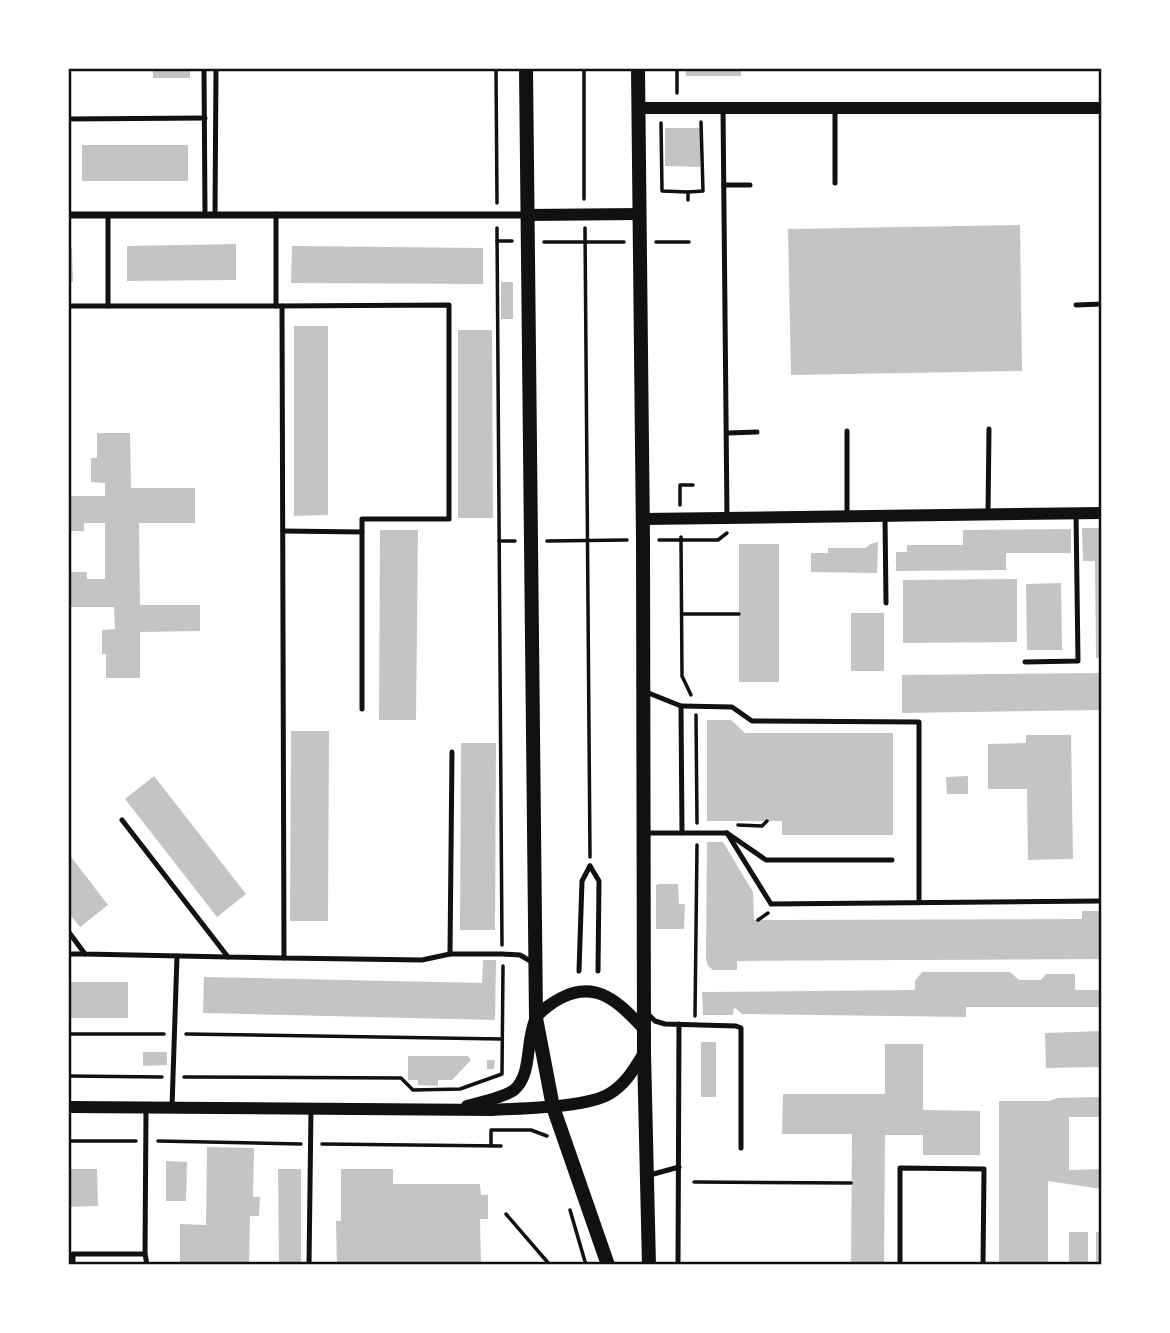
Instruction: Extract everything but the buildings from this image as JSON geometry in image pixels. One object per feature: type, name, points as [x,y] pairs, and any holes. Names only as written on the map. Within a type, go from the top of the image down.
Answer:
[{"type":"main road","points":[[526,68],[536,1018],[553,1107],[608,1265]]},
{"type":"main road","points":[[638,68],[643,519],[644,1053],[649,1265]]},
{"type":"street","points":[[639,108],[1102,108]]},
{"type":"street","points":[[68,215],[640,214]]},
{"type":"street","points":[[643,519],[1102,513]]},
{"type":"street","points":[[457,1109],[513,1091],[523,1076],[536,1018],[554,1002],[569,994],[602,994],[617,1002],[644,1029]]},
{"type":"street","points":[[68,1107],[553,1107],[608,1095],[629,1078],[644,1053]]},
{"type":"lane","points":[[204,68],[205,215]]},
{"type":"lane","points":[[215,215],[216,68]]},
{"type":"lane","points":[[723,108],[727,518]]},
{"type":"lane","points":[[835,108],[835,183]]},
{"type":"lane","points":[[68,119],[205,118]]},
{"type":"lane","points":[[724,185],[750,185]]},
{"type":"lane","points":[[108,215],[108,306]]},
{"type":"lane","points":[[276,215],[283,531],[284,957]]},
{"type":"lane","points":[[1076,305],[1102,304]]},
{"type":"lane","points":[[68,306],[449,305],[449,519],[362,519],[362,709]]},
{"type":"lane","points":[[988,514],[989,429]]},
{"type":"lane","points":[[847,431],[847,517]]},
{"type":"lane","points":[[727,433],[757,432]]},
{"type":"lane","points":[[1025,662],[1077,661],[1076,513]]},
{"type":"lane","points":[[885,516],[886,603]]},
{"type":"lane","points":[[283,531],[362,532]]},
{"type":"lane","points":[[643,691],[681,706],[732,707],[752,721],[919,722],[919,902]]},
{"type":"lane","points":[[681,706],[682,833]]},
{"type":"lane","points":[[450,954],[452,752]]},
{"type":"lane","points":[[122,820],[228,957]]},
{"type":"lane","points":[[642,833],[727,833],[766,860],[892,860]]},
{"type":"lane","points":[[727,833],[771,904],[1102,901]]},
{"type":"lane","points":[[579,971],[582,881],[590,866]]},
{"type":"lane","points":[[590,866],[599,881],[598,971]]},
{"type":"lane","points":[[68,931],[85,954]]},
{"type":"lane","points":[[68,954],[422,960],[450,954],[502,954],[527,958],[536,968]]},
{"type":"lane","points":[[172,1107],[177,956]]},
{"type":"lane","points":[[644,1007],[655,1021],[741,1028],[741,1148]]},
{"type":"lane","points":[[678,1265],[679,1024]]},
{"type":"lane","points":[[146,1107],[146,1265]]},
{"type":"lane","points":[[310,1265],[311,1108]]},
{"type":"lane","points":[[647,1175],[679,1167]]},
{"type":"lane","points":[[900,1265],[900,1168],[984,1169],[983,1265]]},
{"type":"lane","points":[[73,1265],[71,1252],[145,1254]]},
{"type":"path","points":[[68,1076],[401,1078],[413,1090],[460,1089],[502,1074],[496,68]]},
{"type":"path","points":[[584,68],[590,866]]},
{"type":"path","points":[[677,68],[678,122]]},
{"type":"path","points":[[661,122],[702,122],[703,191],[688,192],[662,191],[661,122]]},
{"type":"path","points":[[688,192],[688,200]]},
{"type":"path","points":[[498,242],[689,242]]},
{"type":"path","points":[[499,541],[681,540],[680,485],[693,485]]},
{"type":"path","points":[[681,614],[739,614]]},
{"type":"path","points":[[758,920],[770,912]]},
{"type":"path","points":[[68,1034],[502,1039]]},
{"type":"path","points":[[491,1146],[491,1130],[531,1130],[548,1136]]},
{"type":"path","points":[[68,1141],[501,1146]]},
{"type":"path","points":[[694,1182],[852,1182]]},
{"type":"path","points":[[567,1201],[586,1265]]},
{"type":"path","points":[[506,1214],[550,1265]]}]
